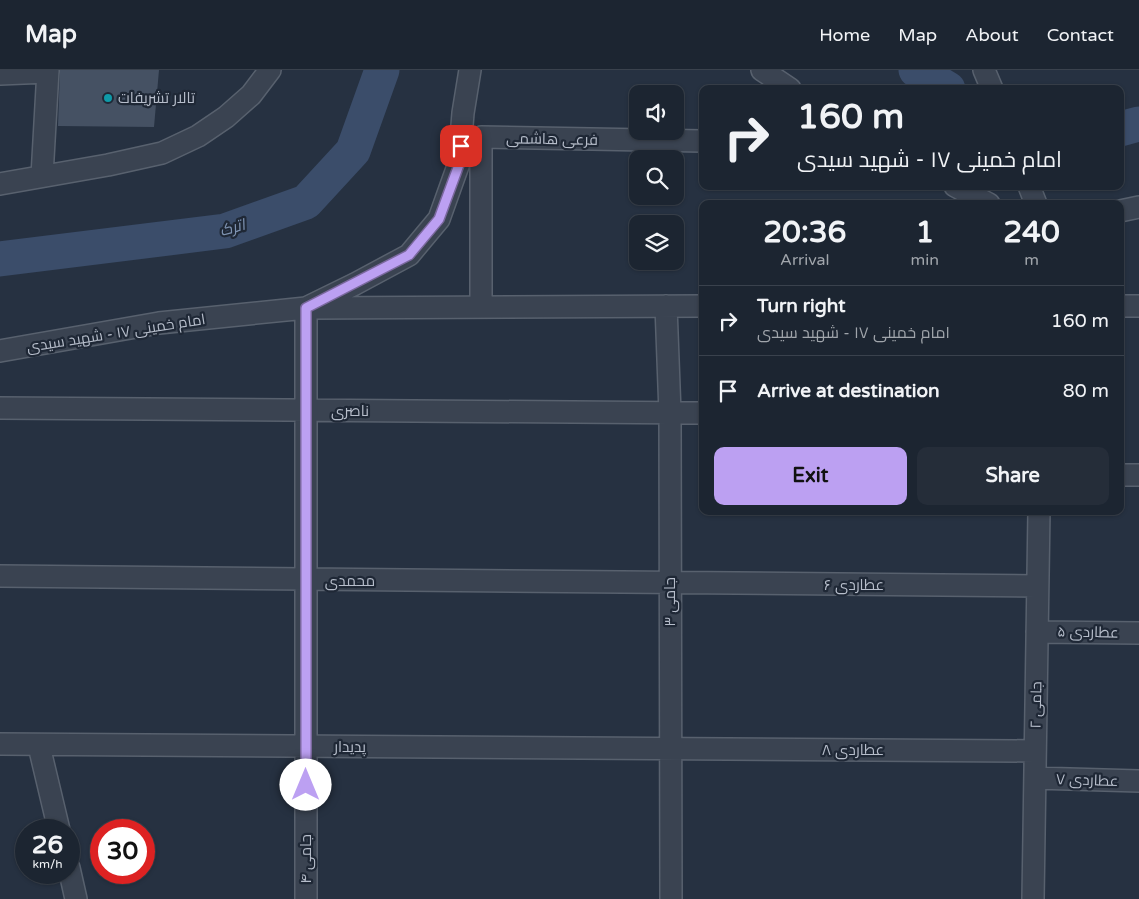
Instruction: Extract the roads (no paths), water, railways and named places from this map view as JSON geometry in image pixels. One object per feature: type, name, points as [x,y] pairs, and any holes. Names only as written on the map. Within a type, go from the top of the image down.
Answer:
[{"type":"street","points":[[0,184],[108,165],[162,153],[198,136],[226,117],[251,95],[270,70]]},
{"type":"street","name":"امام خمینی ۱۷ - شهید سیدی","points":[[0,351],[159,323],[306,308],[409,255],[439,219],[460,162],[463,114],[470,70]]},
{"type":"street","points":[[762,70],[784,85]]},
{"type":"street","points":[[984,70],[990,85]]},
{"type":"street","points":[[0,74],[48,71],[42,176]]},
{"type":"street","name":"فرعی هاشمی","points":[[481,307],[480,138],[699,141]]},
{"type":"street","points":[[963,190],[981,200]]},
{"type":"street","points":[[1124,210],[1139,207]]},
{"type":"street","name":"جامی ۳","points":[[666,306],[670,413],[671,899]]},
{"type":"street","points":[[306,308],[699,306]]},
{"type":"street","points":[[1124,306],[1139,306]]},
{"type":"street","name":"جامی ۴","points":[[306,308],[306,899]]},
{"type":"street","name":"ناصری","points":[[0,408],[699,413]]},
{"type":"street","points":[[1124,475],[1139,475]]},
{"type":"street","name":"جامی ۲","points":[[1034,899],[1038,515]]},
{"type":"street","name":"محمدی","points":[[0,576],[670,583]]},
{"type":"street","name":"عطاردی ۶","points":[[670,583],[1038,586]]},
{"type":"street","name":"عطاردی ۵","points":[[1037,632],[1139,633]]},
{"type":"street","name":"پدیدار","points":[[0,744],[39,746],[671,749]]},
{"type":"street","points":[[39,746],[56,819]]},
{"type":"street","name":"عطاردی ۸","points":[[671,749],[1035,751]]},
{"type":"street","name":"عطاردی ۷","points":[[1035,778],[1139,781]]},
{"type":"street","points":[[73,884],[76,899]]},
{"type":"waterway","name":"اترک","points":[[0,259],[225,231],[306,202],[353,151],[382,70]]},
{"type":"waterway","name":"اترک","points":[[916,70],[941,85]]},
{"type":"waterway","name":"اترک","points":[[1124,128],[1139,124]]},
{"type":"place","name":"تالار تشریفات","points":[[108,98]]}]
